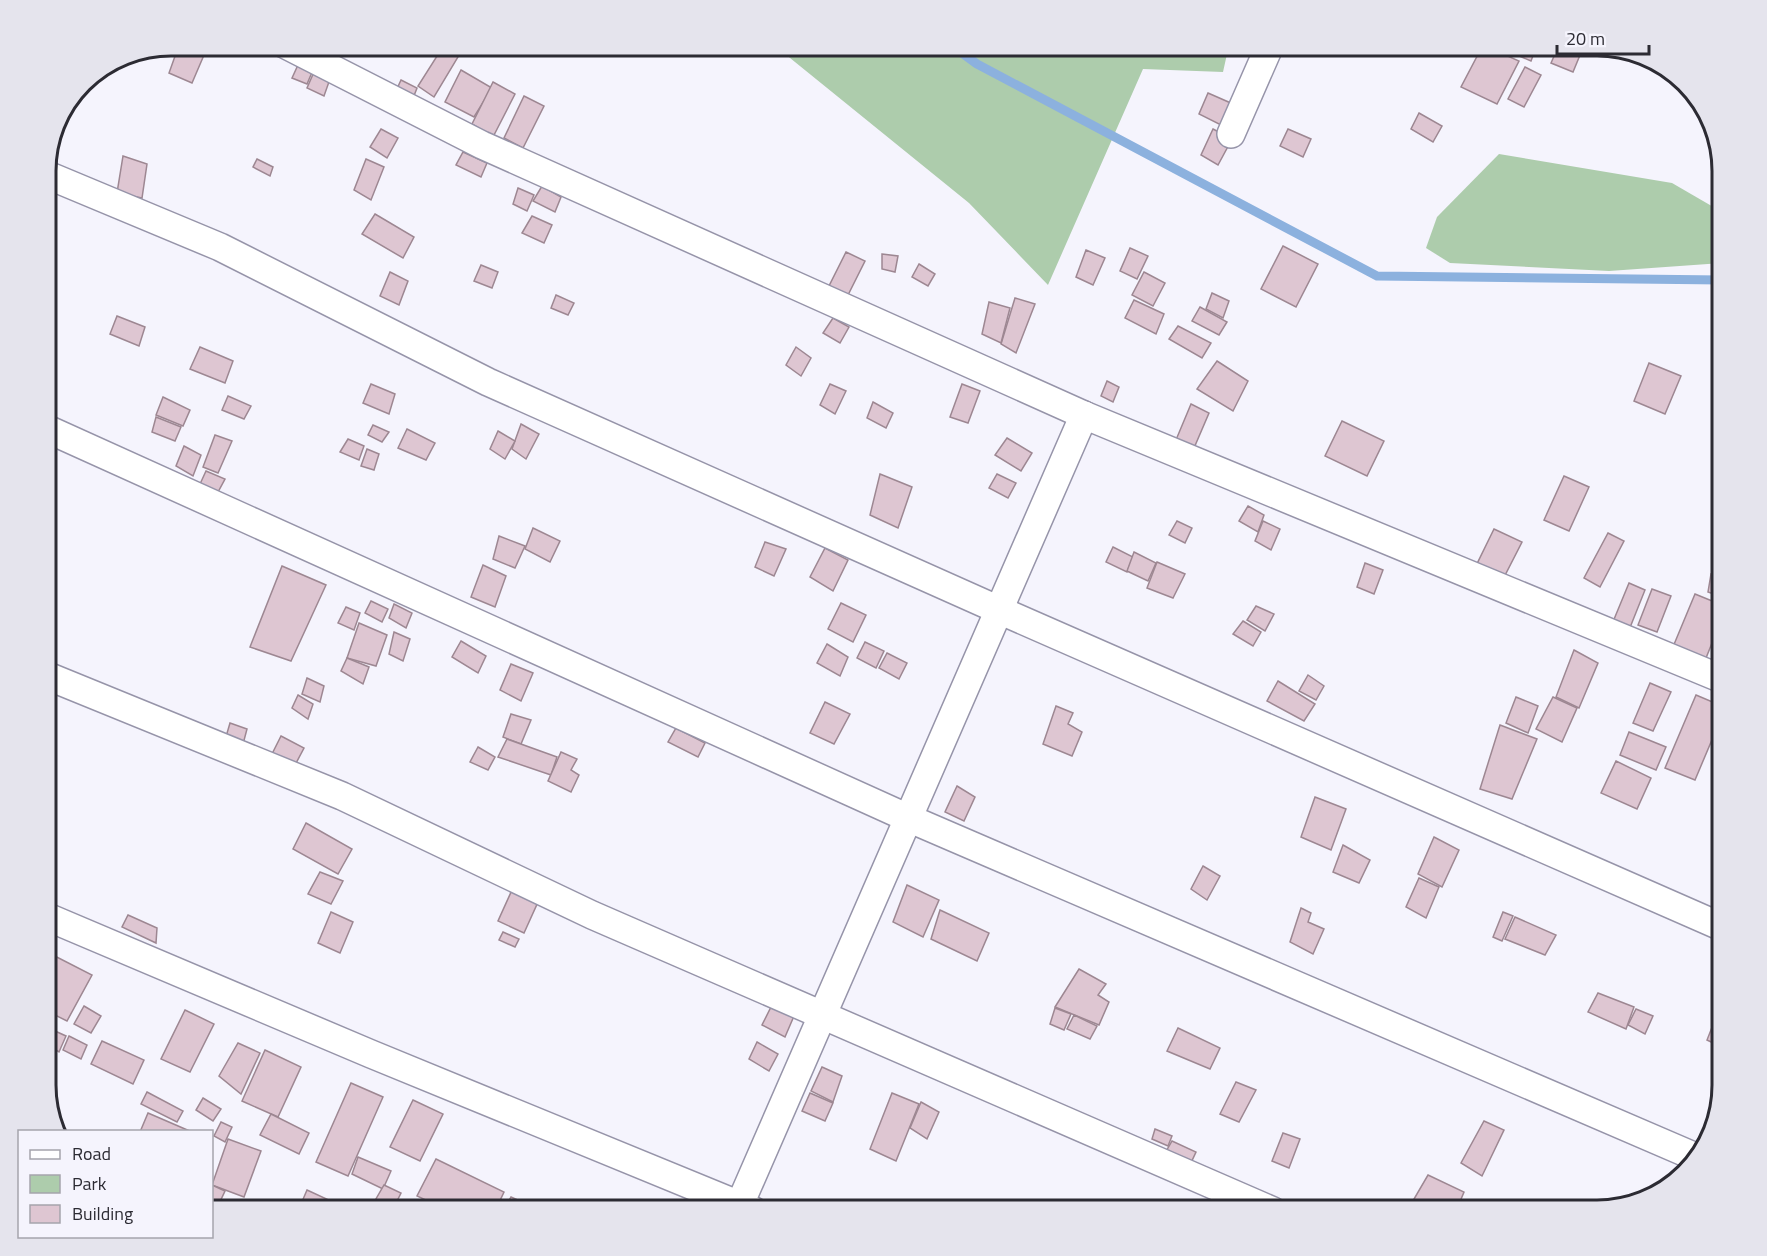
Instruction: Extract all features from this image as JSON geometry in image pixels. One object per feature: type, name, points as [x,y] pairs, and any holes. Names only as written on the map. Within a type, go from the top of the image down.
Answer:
[{"type":"street","points":[[308,56],[482,145],[1084,415],[1712,676]]},
{"type":"street","points":[[1231,134],[1265,56]]},
{"type":"street","points":[[56,179],[220,247],[488,382],[999,610],[1712,923]]},
{"type":"street","points":[[748,1200],[822,1015],[1084,415]]},
{"type":"street","points":[[56,433],[908,818],[1689,1154]]},
{"type":"street","points":[[56,679],[342,796],[592,915],[1248,1200]]},
{"type":"street","points":[[56,921],[722,1200]]},
{"type":"green space","points":[[788,56],[1227,56],[1223,72],[1143,69],[1048,285],[969,203]]},
{"type":"green space","points":[[1499,154],[1672,183],[1712,206],[1712,264],[1609,271],[1450,263],[1426,248],[1437,217]]},
{"type":"building","points":[[175,56],[204,56],[192,83],[169,73]]},
{"type":"building","points":[[437,56],[459,56],[434,97],[418,86]]},
{"type":"building","points":[[1477,56],[1508,56],[1519,61],[1497,104],[1461,87]]},
{"type":"building","points":[[1519,56],[1533,56],[1531,61]]},
{"type":"building","points":[[1554,56],[1580,56],[1573,72],[1551,63]]},
{"type":"building","points":[[298,65],[313,70],[307,84],[292,78]]},
{"type":"building","points":[[1525,67],[1541,75],[1524,107],[1508,99]]},
{"type":"building","points":[[461,70],[492,88],[474,117],[445,102]]},
{"type":"building","points":[[314,72],[330,79],[324,96],[307,88]]},
{"type":"building","points":[[401,80],[417,88],[412,101],[396,91]]},
{"type":"building","points":[[493,82],[515,94],[493,137],[472,124]]},
{"type":"building","points":[[1208,93],[1233,104],[1223,126],[1199,114]]},
{"type":"building","points":[[524,96],[544,106],[523,148],[504,138]]},
{"type":"building","points":[[1419,113],[1442,126],[1433,142],[1411,129]]},
{"type":"building","points":[[381,129],[398,138],[387,158],[370,147]]},
{"type":"building","points":[[1213,129],[1232,139],[1218,165],[1201,155]]},
{"type":"building","points":[[1288,129],[1311,139],[1303,157],[1280,146]]},
{"type":"building","points":[[463,152],[487,163],[481,177],[456,165]]},
{"type":"building","points":[[123,156],[147,164],[142,198],[117,193]]},
{"type":"building","points":[[257,159],[273,167],[270,176],[253,167]]},
{"type":"building","points":[[366,159],[384,167],[371,200],[354,190]]},
{"type":"building","points":[[542,186],[561,197],[555,212],[533,201]]},
{"type":"building","points":[[518,188],[534,195],[527,211],[513,204]]},
{"type":"building","points":[[375,214],[414,237],[403,258],[362,234]]},
{"type":"building","points":[[532,216],[552,225],[544,243],[522,233]]},
{"type":"building","points":[[1283,246],[1318,264],[1296,307],[1261,289]]},
{"type":"building","points":[[1130,248],[1148,256],[1137,279],[1120,271]]},
{"type":"building","points":[[1086,250],[1105,258],[1093,285],[1076,277]]},
{"type":"building","points":[[846,252],[865,261],[848,295],[829,286]]},
{"type":"building","points":[[882,254],[898,256],[895,272],[882,269]]},
{"type":"building","points":[[919,264],[935,274],[928,286],[912,277]]},
{"type":"building","points":[[481,265],[498,272],[492,288],[474,281]]},
{"type":"building","points":[[390,272],[408,281],[399,305],[380,296]]},
{"type":"building","points":[[1144,272],[1165,283],[1153,306],[1132,295]]},
{"type":"building","points":[[1212,293],[1229,301],[1223,318],[1206,309]]},
{"type":"building","points":[[556,295],[574,303],[568,315],[551,308]]},
{"type":"building","points":[[1015,298],[1035,304],[1016,353],[1001,344]]},
{"type":"building","points":[[1134,300],[1164,314],[1156,334],[1125,318]]},
{"type":"building","points":[[989,302],[1010,308],[1001,343],[982,334]]},
{"type":"building","points":[[1200,307],[1227,322],[1219,335],[1192,321]]},
{"type":"building","points":[[117,316],[145,327],[139,346],[110,334]]},
{"type":"building","points":[[833,318],[849,327],[840,343],[823,333]]},
{"type":"building","points":[[1178,326],[1211,343],[1202,358],[1169,339]]},
{"type":"building","points":[[200,347],[233,361],[225,383],[190,369]]},
{"type":"building","points":[[796,347],[811,358],[801,376],[786,365]]},
{"type":"building","points":[[1217,361],[1248,381],[1233,411],[1197,389]]},
{"type":"building","points":[[1649,363],[1681,376],[1665,414],[1634,401]]},
{"type":"building","points":[[1107,381],[1119,387],[1113,402],[1101,396]]},
{"type":"building","points":[[371,384],[395,394],[389,414],[363,403]]},
{"type":"building","points":[[830,384],[846,391],[835,414],[820,405]]},
{"type":"building","points":[[962,384],[980,391],[968,423],[950,417]]},
{"type":"building","points":[[228,396],[251,406],[244,419],[222,410]]},
{"type":"building","points":[[163,397],[190,410],[183,426],[156,415]]},
{"type":"building","points":[[873,402],[893,413],[886,428],[867,418]]},
{"type":"building","points":[[1191,404],[1209,413],[1191,455],[1173,447]]},
{"type":"building","points":[[156,417],[181,427],[175,441],[152,432]]},
{"type":"building","points":[[1342,421],[1384,441],[1367,476],[1325,456]]},
{"type":"building","points":[[521,424],[539,434],[526,459],[512,449]]},
{"type":"building","points":[[373,425],[389,432],[382,442],[368,435]]},
{"type":"building","points":[[407,429],[435,443],[426,460],[398,448]]},
{"type":"building","points":[[498,431],[515,441],[505,459],[490,449]]},
{"type":"building","points":[[215,435],[232,441],[218,473],[203,467]]},
{"type":"building","points":[[1007,438],[1032,453],[1021,471],[995,455]]},
{"type":"building","points":[[348,439],[364,446],[359,460],[340,452]]},
{"type":"building","points":[[184,446],[201,455],[193,476],[176,466]]},
{"type":"building","points":[[367,449],[379,454],[374,470],[361,466]]},
{"type":"building","points":[[206,471],[225,479],[218,492],[200,484]]},
{"type":"building","points":[[880,474],[912,487],[898,528],[870,515]]},
{"type":"building","points":[[997,474],[1016,483],[1008,498],[989,488]]},
{"type":"building","points":[[1564,476],[1589,487],[1569,531],[1544,520]]},
{"type":"building","points":[[1248,506],[1264,515],[1258,532],[1239,521]]},
{"type":"building","points":[[1177,521],[1192,528],[1185,543],[1169,535]]},
{"type":"building","points":[[1263,521],[1280,529],[1271,550],[1255,541]]},
{"type":"building","points":[[533,528],[560,541],[550,562],[525,549]]},
{"type":"building","points":[[1494,529],[1522,542],[1499,587],[1472,574]]},
{"type":"building","points":[[1608,533],[1624,541],[1600,587],[1584,578]]},
{"type":"building","points":[[499,536],[525,546],[515,568],[493,559]]},
{"type":"building","points":[[765,542],[786,549],[774,576],[755,567]]},
{"type":"building","points":[[1113,547],[1133,557],[1127,572],[1106,562]]},
{"type":"building","points":[[825,548],[848,560],[833,591],[810,577]]},
{"type":"building","points":[[1134,552],[1156,563],[1148,581],[1127,571]]},
{"type":"building","points":[[1157,562],[1185,574],[1173,598],[1147,588]]},
{"type":"building","points":[[1365,563],[1383,570],[1374,594],[1357,587]]},
{"type":"building","points":[[483,565],[506,576],[495,607],[471,597]]},
{"type":"building","points":[[282,566],[326,585],[291,661],[250,647]]},
{"type":"building","points":[[1711,574],[1712,593],[1708,592]]},
{"type":"building","points":[[1629,583],[1645,590],[1627,635],[1610,629]]},
{"type":"building","points":[[1652,589],[1671,596],[1657,632],[1638,625]]},
{"type":"building","points":[[1695,594],[1712,601],[1712,643],[1702,668],[1670,654]]},
{"type":"building","points":[[371,601],[388,609],[382,622],[365,613]]},
{"type":"building","points":[[841,603],[866,615],[853,642],[828,629]]},
{"type":"building","points":[[394,604],[412,613],[406,628],[389,618]]},
{"type":"building","points":[[1256,606],[1274,614],[1265,631],[1247,620]]},
{"type":"building","points":[[346,607],[360,613],[354,630],[338,623]]},
{"type":"building","points":[[1243,621],[1261,632],[1253,646],[1233,634]]},
{"type":"building","points":[[359,623],[387,635],[376,666],[347,658]]},
{"type":"building","points":[[394,632],[410,639],[403,661],[389,654]]},
{"type":"building","points":[[461,641],[486,656],[478,673],[452,657]]},
{"type":"building","points":[[865,642],[884,651],[876,668],[857,658]]},
{"type":"building","points":[[827,644],[848,657],[840,676],[817,663]]},
{"type":"building","points":[[1574,650],[1598,663],[1579,708],[1556,697]]},
{"type":"building","points":[[887,653],[907,663],[899,679],[879,668]]},
{"type":"building","points":[[347,658],[369,667],[363,684],[341,671]]},
{"type":"building","points":[[511,664],[533,673],[521,701],[500,690]]},
{"type":"building","points":[[1308,675],[1324,686],[1316,700],[1299,691]]},
{"type":"building","points":[[307,678],[324,686],[320,702],[302,694]]},
{"type":"building","points":[[1278,681],[1315,704],[1304,721],[1267,701]]},
{"type":"building","points":[[1650,683],[1671,692],[1653,731],[1633,723]]},
{"type":"building","points":[[298,695],[313,704],[308,719],[292,708]]},
{"type":"building","points":[[1696,695],[1712,702],[1712,740],[1695,780],[1665,768]]},
{"type":"building","points":[[1516,697],[1538,706],[1528,733],[1506,723]]},
{"type":"building","points":[[1553,697],[1577,708],[1562,742],[1536,729]]},
{"type":"building","points":[[825,702],[850,714],[834,744],[810,733]]},
{"type":"building","points":[[1056,706],[1073,713],[1068,724],[1082,732],[1072,756],[1043,744]]},
{"type":"building","points":[[511,714],[531,720],[521,744],[503,737]]},
{"type":"building","points":[[230,723],[247,729],[242,748],[225,740]]},
{"type":"building","points":[[1500,725],[1537,739],[1512,799],[1480,789]]},
{"type":"building","points":[[676,728],[705,743],[698,757],[668,742]]},
{"type":"building","points":[[1629,732],[1666,747],[1656,770],[1620,755]]},
{"type":"building","points":[[281,736],[304,748],[294,767],[272,754]]},
{"type":"building","points":[[507,739],[557,757],[551,775],[498,757]]},
{"type":"building","points":[[478,747],[495,757],[488,770],[470,762]]},
{"type":"building","points":[[561,752],[577,759],[571,770],[579,775],[571,792],[548,781]]},
{"type":"building","points":[[1616,761],[1651,778],[1637,809],[1601,793]]},
{"type":"building","points":[[957,786],[975,797],[964,821],[945,812]]},
{"type":"building","points":[[1315,797],[1346,809],[1331,850],[1301,837]]},
{"type":"building","points":[[306,823],[352,849],[338,874],[293,849]]},
{"type":"building","points":[[1434,837],[1459,850],[1442,887],[1418,874]]},
{"type":"building","points":[[1343,845],[1370,860],[1359,883],[1333,872]]},
{"type":"building","points":[[1203,866],[1220,876],[1207,900],[1191,889]]},
{"type":"building","points":[[320,872],[343,881],[331,904],[308,894]]},
{"type":"building","points":[[1419,878],[1439,887],[1426,918],[1406,907]]},
{"type":"building","points":[[907,885],[939,900],[923,937],[893,922]]},
{"type":"building","points":[[512,890],[538,902],[524,933],[498,921]]},
{"type":"building","points":[[1301,908],[1311,913],[1308,922],[1324,929],[1313,954],[1290,942]]},
{"type":"building","points":[[940,910],[989,933],[977,961],[931,939]]},
{"type":"building","points":[[331,912],[353,922],[340,953],[318,943]]},
{"type":"building","points":[[1503,912],[1513,916],[1502,941],[1493,937]]},
{"type":"building","points":[[128,915],[157,928],[156,943],[122,927]]},
{"type":"building","points":[[1515,917],[1556,935],[1545,955],[1505,939]]},
{"type":"building","points":[[503,932],[519,939],[515,947],[499,940]]},
{"type":"building","points":[[56,957],[92,975],[67,1021],[56,1016]]},
{"type":"building","points":[[1079,969],[1106,984],[1098,995],[1109,1002],[1099,1025],[1055,1007]]},
{"type":"building","points":[[1598,993],[1634,1007],[1626,1029],[1588,1012]]},
{"type":"building","points":[[84,1006],[101,1016],[91,1033],[74,1024]]},
{"type":"building","points":[[771,1007],[794,1016],[785,1037],[762,1025]]},
{"type":"building","points":[[1055,1008],[1071,1014],[1064,1030],[1050,1024]]},
{"type":"building","points":[[1636,1009],[1653,1016],[1645,1034],[1628,1025]]},
{"type":"building","points":[[185,1010],[214,1024],[190,1072],[161,1059]]},
{"type":"building","points":[[1074,1015],[1097,1026],[1090,1039],[1067,1029]]},
{"type":"building","points":[[1712,1027],[1712,1042],[1707,1040]]},
{"type":"building","points":[[1178,1028],[1220,1048],[1210,1069],[1167,1051]]},
{"type":"building","points":[[56,1031],[66,1036],[59,1052],[56,1050]]},
{"type":"building","points":[[69,1036],[87,1045],[81,1059],[63,1050]]},
{"type":"building","points":[[102,1041],[144,1060],[133,1084],[91,1064]]},
{"type":"building","points":[[757,1042],[778,1054],[769,1071],[749,1059]]},
{"type":"building","points":[[238,1043],[260,1053],[241,1094],[219,1076]]},
{"type":"building","points":[[265,1050],[301,1067],[278,1117],[242,1101]]},
{"type":"building","points":[[822,1067],[842,1076],[833,1102],[811,1091]]},
{"type":"building","points":[[1236,1082],[1256,1090],[1239,1122],[1220,1114]]},
{"type":"building","points":[[351,1083],[383,1097],[348,1176],[316,1162]]},
{"type":"building","points":[[147,1092],[183,1111],[177,1122],[141,1104]]},
{"type":"building","points":[[810,1093],[833,1103],[825,1121],[802,1111]]},
{"type":"building","points":[[892,1093],[919,1104],[896,1161],[870,1149]]},
{"type":"building","points":[[203,1098],[221,1109],[213,1121],[196,1110]]},
{"type":"building","points":[[413,1100],[443,1114],[420,1161],[390,1147]]},
{"type":"building","points":[[921,1102],[939,1112],[927,1139],[910,1128]]},
{"type":"building","points":[[148,1113],[187,1130],[141,1130]]},
{"type":"building","points":[[271,1114],[309,1133],[299,1154],[260,1135]]},
{"type":"building","points":[[1484,1121],[1504,1130],[1482,1176],[1461,1163]]},
{"type":"building","points":[[221,1122],[232,1127],[225,1142],[214,1136]]},
{"type":"building","points":[[1155,1129],[1172,1136],[1168,1146],[1152,1139]]},
{"type":"building","points":[[1283,1133],[1300,1139],[1289,1168],[1272,1161]]},
{"type":"building","points":[[228,1139],[261,1151],[244,1197],[213,1185]]},
{"type":"building","points":[[1172,1141],[1196,1152],[1189,1167],[1164,1155]]},
{"type":"building","points":[[358,1157],[391,1171],[383,1189],[352,1174]]},
{"type":"building","points":[[436,1159],[504,1192],[500,1200],[426,1200],[417,1196]]},
{"type":"building","points":[[1428,1175],[1464,1192],[1461,1200],[1413,1200]]},
{"type":"building","points":[[213,1185],[225,1191],[221,1200],[213,1200]]},
{"type":"building","points":[[384,1185],[401,1193],[398,1200],[375,1200]]},
{"type":"building","points":[[307,1190],[329,1200],[303,1200]]},
{"type":"waterway","points":[[966,56],[977,64],[1377,276],[1712,280]]}]
